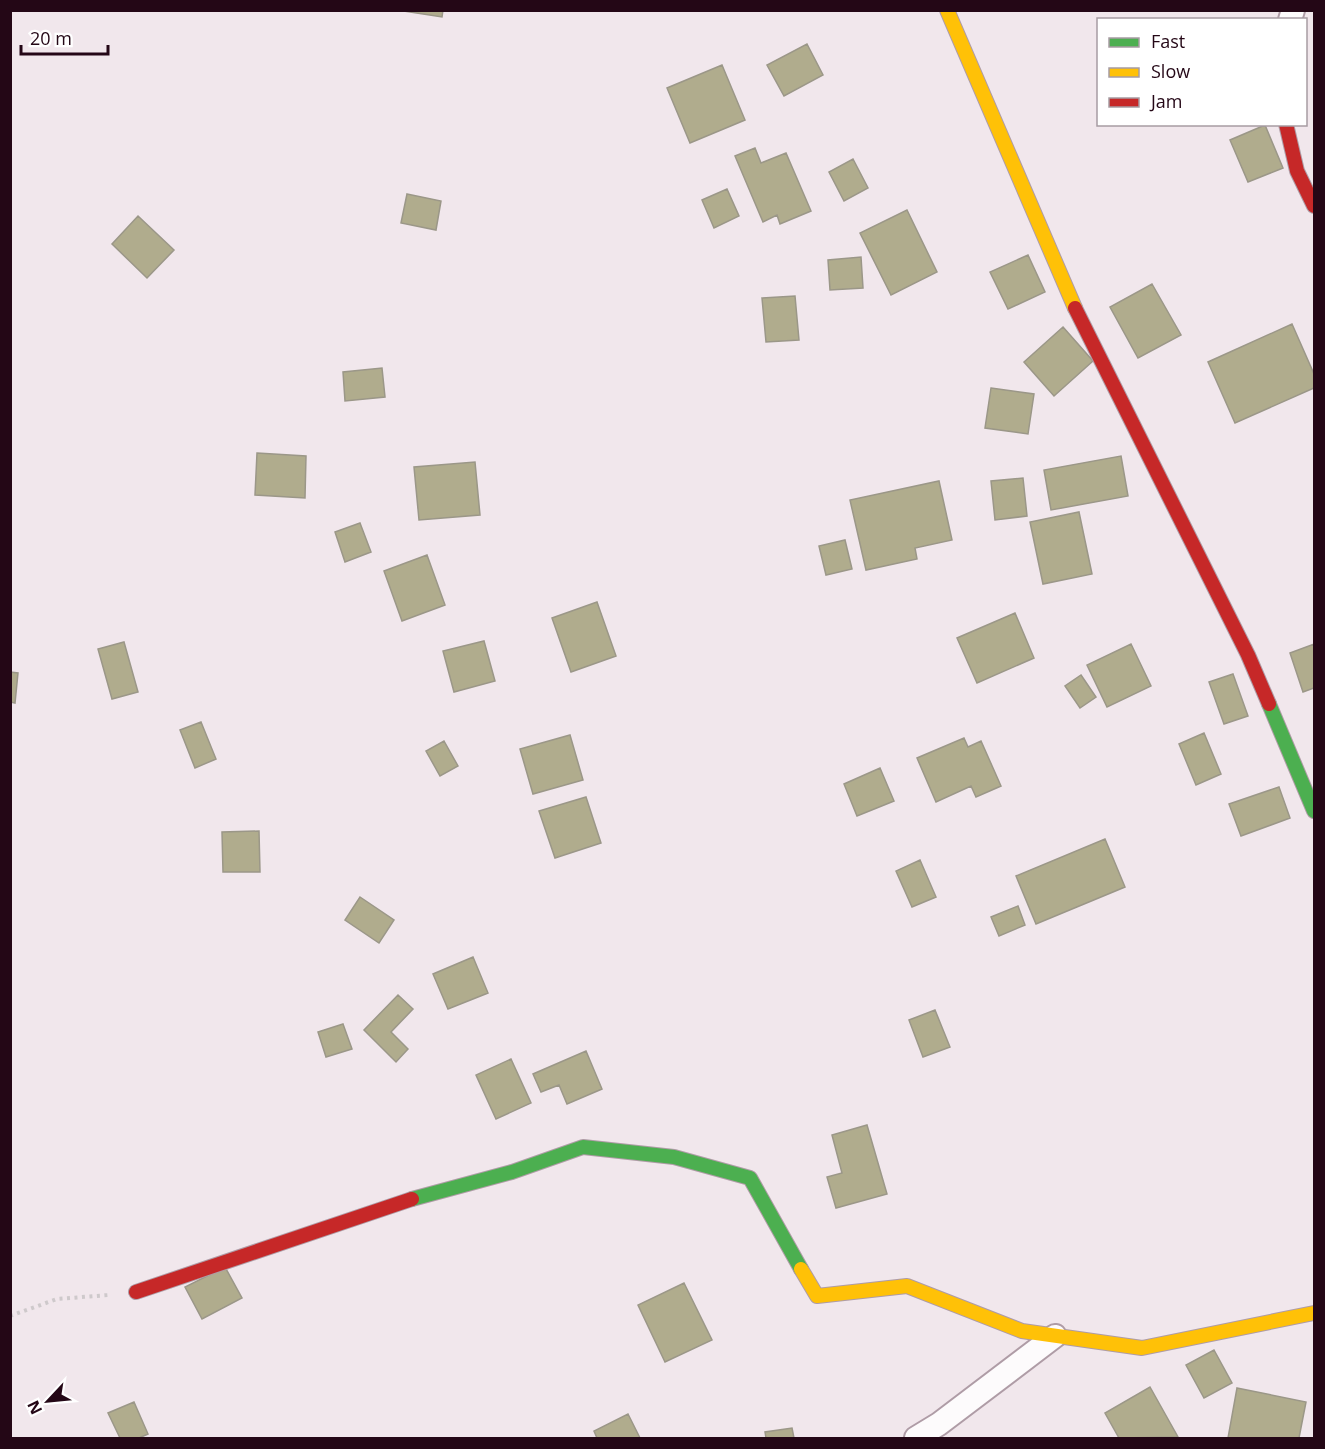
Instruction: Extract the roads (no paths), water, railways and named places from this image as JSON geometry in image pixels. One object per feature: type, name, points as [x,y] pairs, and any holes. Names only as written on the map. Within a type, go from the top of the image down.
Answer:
[{"type":"street","points":[[947,10],[1073,304],[1248,655],[1314,811]]},
{"type":"street","points":[[1286,126],[1297,171],[1314,206]]},
{"type":"street","points":[[136,1292],[432,1192],[512,1172],[583,1148],[674,1157],[750,1178],[817,1296],[907,1286],[1022,1331],[1142,1348],[1314,1313]]},
{"type":"street","points":[[916,1438],[939,1424],[1055,1336]]}]
